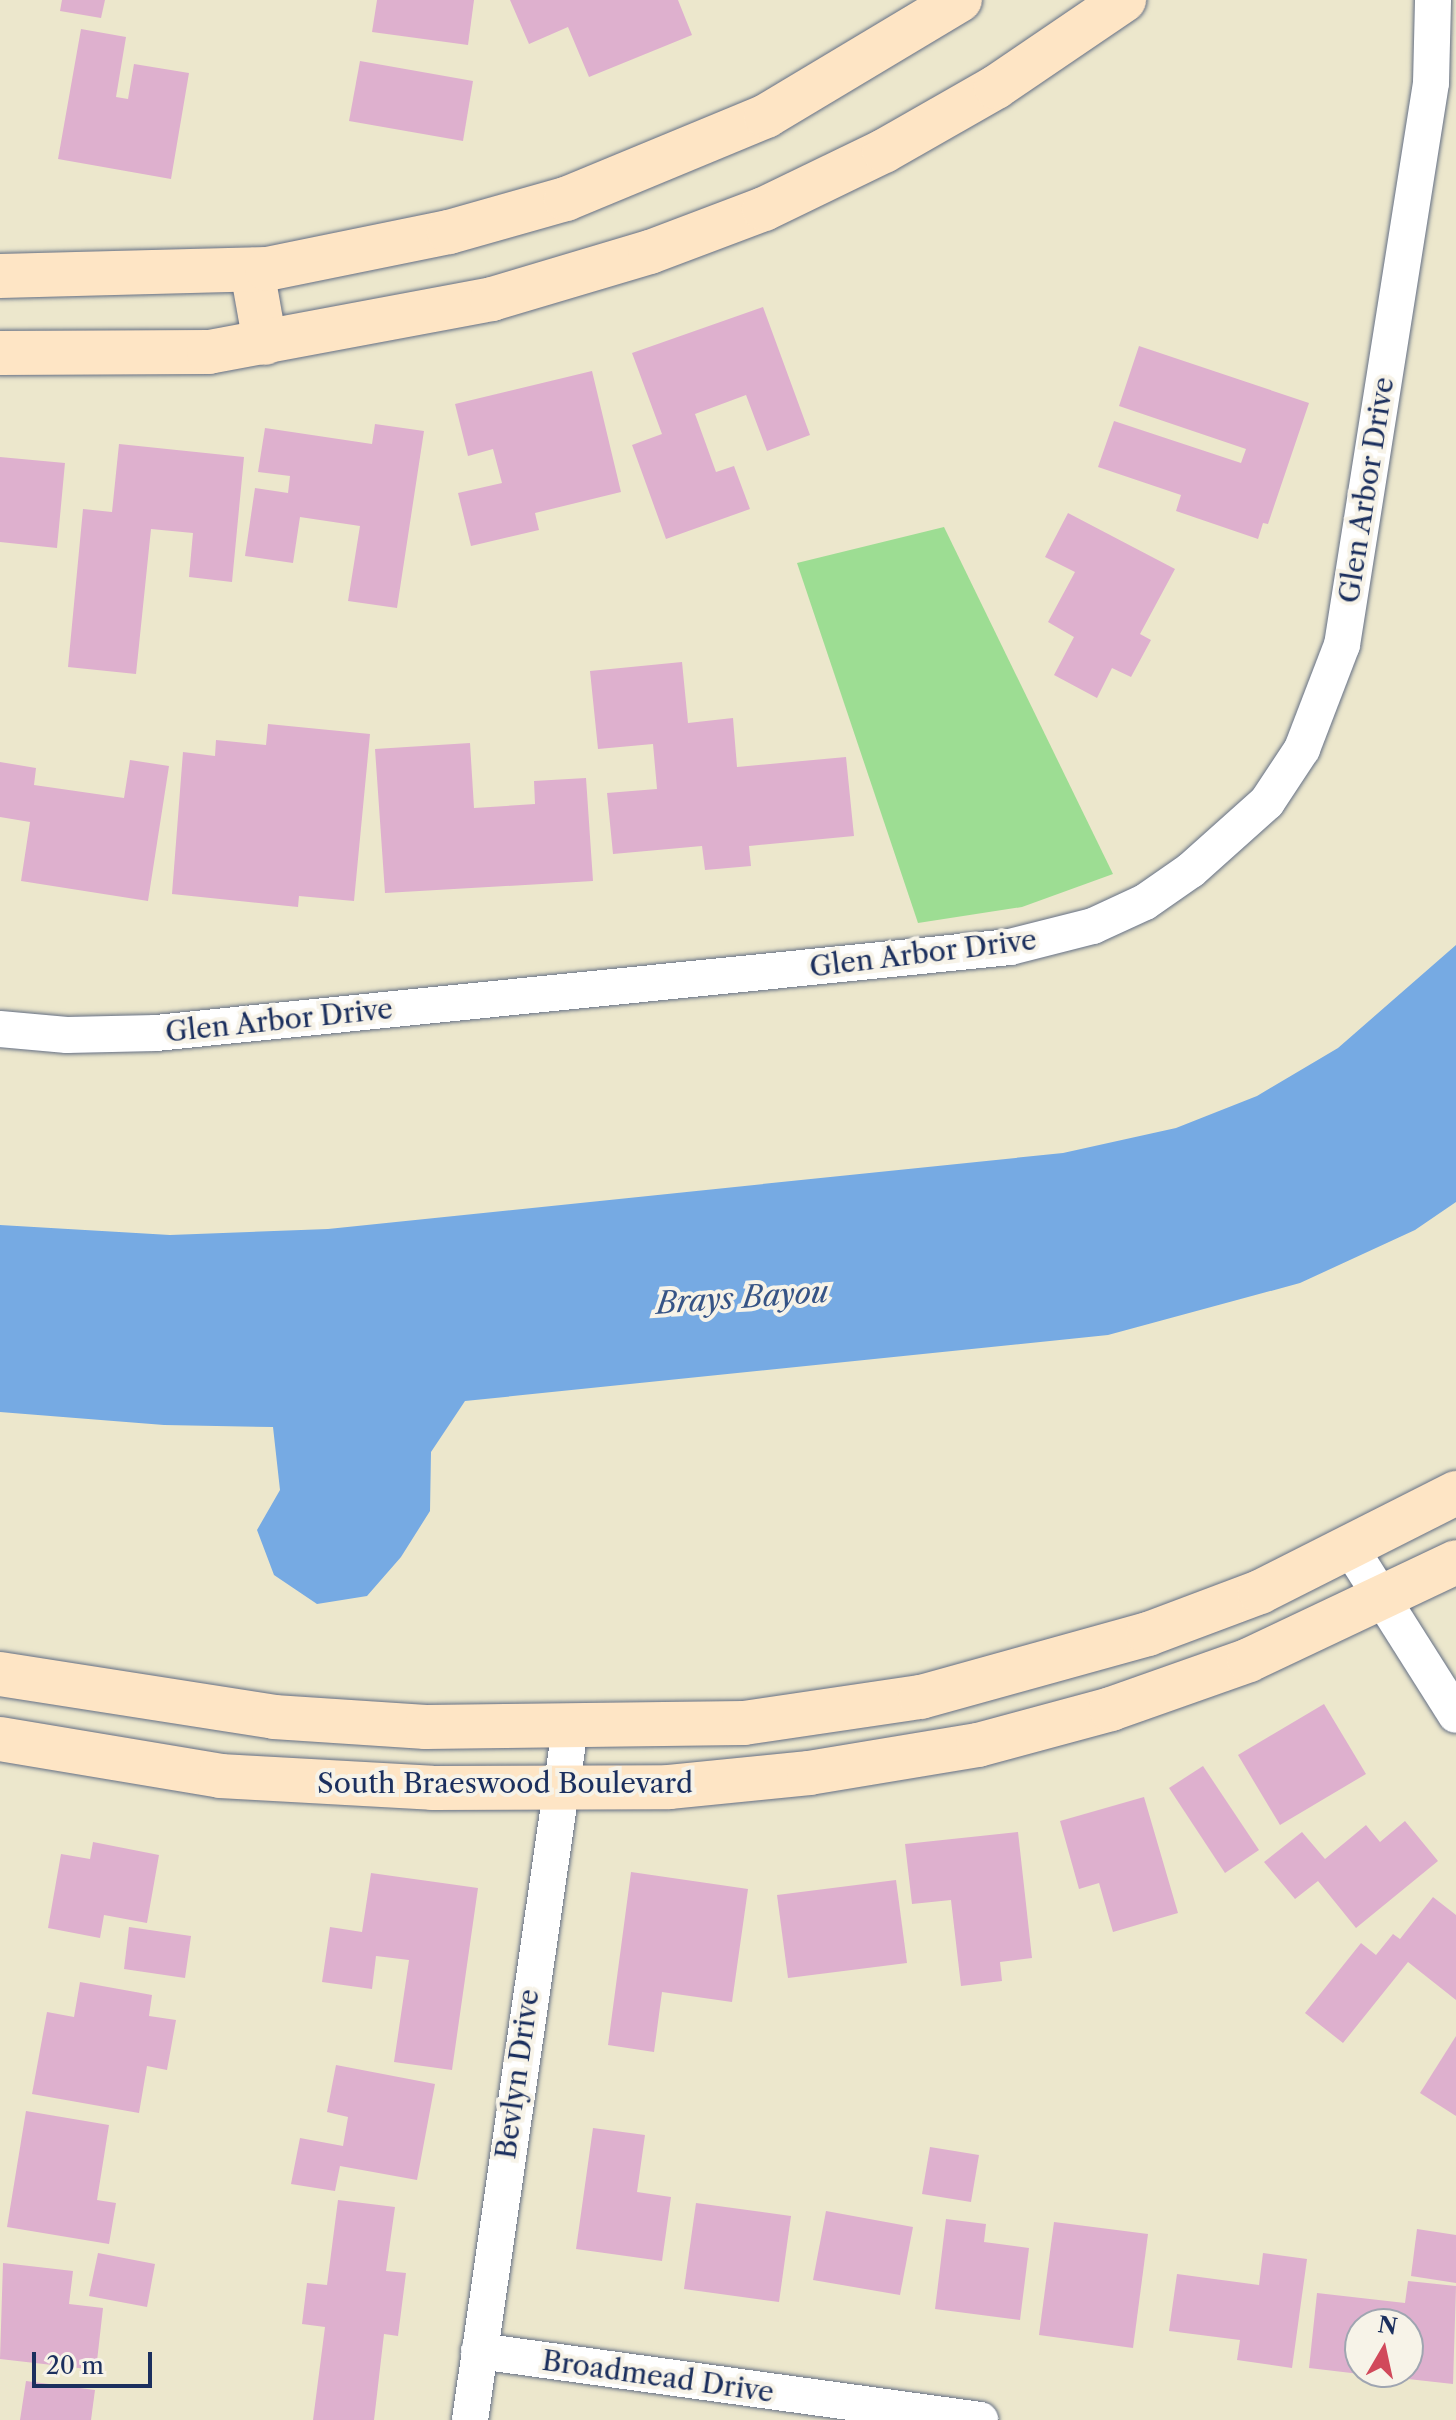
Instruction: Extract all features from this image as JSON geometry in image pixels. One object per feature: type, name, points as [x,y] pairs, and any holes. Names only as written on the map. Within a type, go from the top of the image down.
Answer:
[{"type":"main road","points":[[0,276],[252,270],[449,232],[566,199],[766,116],[960,0]]},
{"type":"main road","points":[[0,353],[209,352],[492,299],[650,252],[764,209],[884,151],[971,101],[1124,0]]},
{"type":"main road","points":[[252,270],[265,343]]},
{"type":"main road","name":"South Braeswood Boulevard","points":[[0,1675],[274,1717],[426,1727],[570,1729],[744,1723],[921,1697],[1148,1634],[1260,1592],[1351,1549],[1456,1493]]},
{"type":"main road","name":"South Braeswood Boulevard","points":[[0,1739],[220,1776],[432,1788],[669,1787],[809,1773],[978,1745],[1111,1709],[1249,1660],[1383,1600],[1456,1562]]},
{"type":"street","name":"Glen Arbor Drive","points":[[0,1029],[67,1035],[156,1033],[1010,947],[1093,926],[1145,902],[1191,870],[1276,789],[1302,749],[1342,645],[1431,83],[1433,0]]},
{"type":"street","points":[[1351,1549],[1456,1715]]},
{"type":"street","name":"Bevlyn Drive","points":[[470,2420],[525,2015],[563,1789],[570,1729]]},
{"type":"street","name":"Broadmead Drive","points":[[479,2351],[980,2420]]},
{"type":"green space","points":[[944,527],[1113,874],[1022,907],[918,923],[797,563]]},
{"type":"water","name":"Brays Bayou","points":[[1456,945],[1456,1202],[1415,1230],[1300,1283],[1108,1335],[465,1401],[431,1452],[430,1511],[401,1557],[367,1596],[317,1604],[274,1575],[257,1530],[280,1490],[273,1427],[164,1425],[0,1412],[0,1225],[170,1235],[328,1229],[1063,1153],[1176,1128],[1257,1096],[1338,1048]]},
{"type":"building","points":[[62,0],[105,0],[101,18],[60,11]]},
{"type":"building","points":[[377,0],[474,0],[468,45],[372,32]]},
{"type":"building","points":[[510,0],[678,0],[692,35],[589,77],[568,27],[529,44]]},
{"type":"building","points":[[81,29],[126,37],[116,97],[128,99],[134,64],[189,73],[171,179],[58,159]]},
{"type":"building","points":[[360,61],[473,81],[463,141],[349,121]]},
{"type":"building","points":[[763,307],[810,435],[767,451],[746,395],[695,414],[716,472],[734,466],[750,509],[666,539],[632,445],[662,434],[632,353]]},
{"type":"building","points":[[1139,346],[1309,403],[1268,524],[1263,523],[1258,539],[1176,511],[1181,495],[1098,467],[1114,421],[1241,463],[1246,449],[1119,406]]},
{"type":"building","points":[[592,371],[621,492],[535,513],[539,530],[471,546],[458,493],[502,483],[493,449],[468,456],[455,404]]},
{"type":"building","points":[[375,424],[424,431],[397,608],[348,601],[360,526],[300,517],[293,563],[245,556],[255,488],[288,493],[290,476],[258,472],[265,428],[372,444]]},
{"type":"building","points":[[119,444],[244,457],[232,582],[189,577],[193,533],[151,529],[136,674],[68,667],[83,509],[112,512]]},
{"type":"building","points":[[0,457],[65,463],[57,548],[0,542]]},
{"type":"building","points":[[1068,513],[1175,569],[1140,634],[1151,640],[1131,677],[1112,668],[1097,698],[1054,675],[1074,637],[1048,622],[1075,572],[1045,557]]},
{"type":"building","points":[[682,662],[688,723],[733,718],[737,767],[846,757],[854,836],[749,846],[751,866],[705,870],[702,846],[613,854],[607,793],[657,789],[653,744],[598,749],[590,671]]},
{"type":"building","points":[[268,724],[370,734],[354,901],[299,896],[298,907],[172,894],[183,752],[215,756],[216,740],[266,745]]},
{"type":"building","points":[[470,743],[474,808],[535,804],[534,781],[586,778],[593,881],[385,893],[375,749]]},
{"type":"building","points":[[130,760],[169,766],[148,901],[21,881],[30,822],[0,817],[0,762],[36,768],[34,785],[124,798]]},
{"type":"building","points":[[1324,1704],[1366,1774],[1280,1825],[1238,1755]]},
{"type":"building","points":[[1203,1766],[1259,1850],[1225,1873],[1169,1788]]},
{"type":"building","points":[[1144,1797],[1178,1913],[1113,1932],[1099,1883],[1079,1889],[1060,1821]]},
{"type":"building","points":[[1405,1821],[1438,1861],[1356,1928],[1318,1881],[1295,1899],[1264,1862],[1302,1832],[1325,1859],[1366,1825],[1380,1842]]},
{"type":"building","points":[[1018,1832],[1032,1958],[1000,1962],[1002,1981],[961,1986],[951,1900],[912,1904],[905,1844]]},
{"type":"building","points":[[93,1842],[159,1855],[147,1923],[104,1915],[100,1938],[48,1928],[61,1854],[90,1859]]},
{"type":"building","points":[[631,1872],[748,1889],[732,2002],[662,1992],[654,2052],[608,2045]]},
{"type":"building","points":[[371,1873],[478,1888],[452,2070],[394,2062],[409,1960],[376,1956],[372,1989],[322,1982],[330,1927],[362,1932]]},
{"type":"building","points":[[896,1880],[907,1963],[788,1978],[777,1895]]},
{"type":"building","points":[[1433,1897],[1456,1915],[1456,2000],[1408,1962],[1343,2043],[1305,2013],[1361,1943],[1376,1955],[1393,1934],[1400,1939]]},
{"type":"building","points":[[129,1927],[191,1936],[185,1978],[124,1969]]},
{"type":"building","points":[[80,1982],[152,1995],[149,2016],[176,2020],[167,2070],[147,2066],[139,2113],[32,2094],[47,2012],[74,2017]]},
{"type":"building","points":[[1456,2036],[1456,2116],[1420,2093]]},
{"type":"building","points":[[336,2065],[435,2084],[417,2180],[340,2166],[335,2191],[291,2184],[300,2138],[343,2146],[348,2117],[327,2112]]},
{"type":"building","points":[[26,2111],[109,2125],[97,2200],[116,2203],[109,2244],[7,2227]]},
{"type":"building","points":[[593,2128],[645,2135],[637,2192],[671,2197],[662,2261],[576,2249]]},
{"type":"building","points":[[930,2147],[979,2155],[971,2202],[922,2194]]},
{"type":"building","points":[[338,2200],[395,2207],[386,2271],[406,2273],[398,2336],[384,2334],[374,2420],[313,2420],[325,2327],[302,2324],[307,2283],[327,2285]]},
{"type":"building","points":[[696,2203],[791,2216],[779,2302],[684,2289]]},
{"type":"building","points":[[826,2211],[913,2227],[900,2295],[813,2280]]},
{"type":"building","points":[[946,2219],[986,2224],[984,2242],[1029,2248],[1020,2320],[935,2309]]},
{"type":"building","points":[[1054,2222],[1148,2234],[1133,2348],[1039,2335]]},
{"type":"building","points":[[1417,2229],[1456,2235],[1456,2283],[1411,2276]]},
{"type":"building","points":[[98,2253],[155,2264],[147,2307],[89,2296]]},
{"type":"building","points":[[1263,2253],[1307,2259],[1292,2368],[1237,2360],[1240,2340],[1169,2331],[1177,2274],[1259,2285]]},
{"type":"building","points":[[3,2263],[73,2271],[69,2304],[103,2308],[96,2370],[0,2359]]},
{"type":"building","points":[[1408,2281],[1456,2286],[1453,2384],[1424,2381],[1424,2308],[1344,2308],[1344,2372],[1309,2368],[1317,2293],[1405,2303]]},
{"type":"building","points":[[26,2381],[95,2390],[91,2420],[20,2420]]}]
